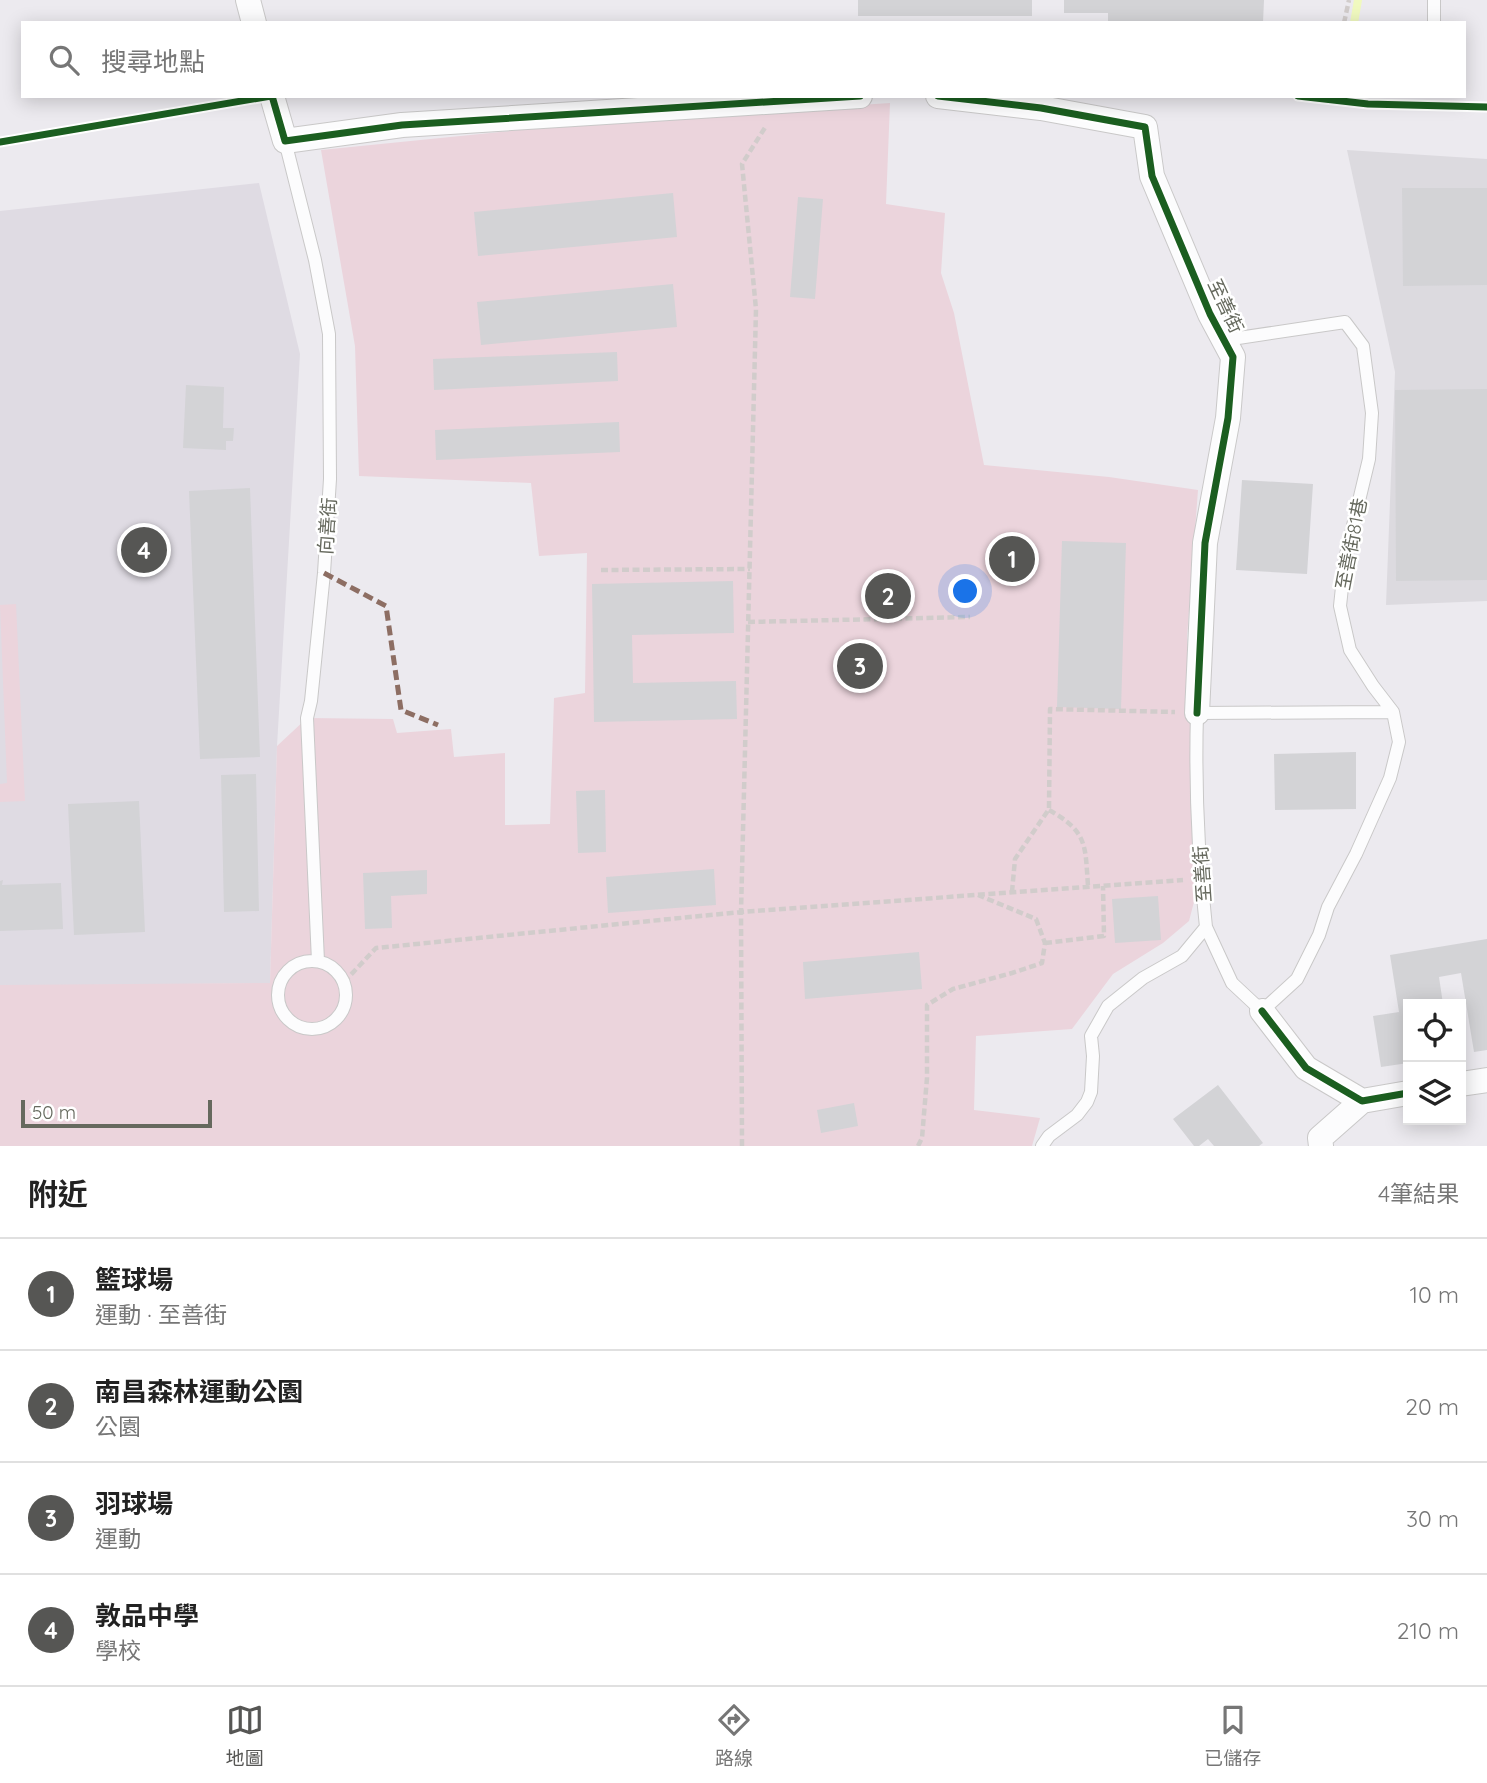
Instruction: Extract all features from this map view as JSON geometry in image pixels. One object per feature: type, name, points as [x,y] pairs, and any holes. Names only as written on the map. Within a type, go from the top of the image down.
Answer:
[{"type":"street","points":[[248,0],[253,21]]},
{"type":"street","name":"向善街","points":[[273,98],[285,141]]},
{"type":"street","points":[[285,141],[402,125],[821,98]]},
{"type":"street","name":"至善街","points":[[955,98],[1041,108],[1145,127],[1152,176],[1210,314],[1233,357],[1228,418],[1205,543],[1197,713]]},
{"type":"street","points":[[1262,1011],[1306,1068],[1362,1101]]},
{"type":"street","points":[[1466,1083],[1487,1080]]},
{"type":"street","points":[[1321,1146],[1320,1138],[1362,1101],[1403,1094]]},
{"type":"lane","points":[[1434,0],[1434,21]]},
{"type":"lane","name":"向善街","points":[[285,141],[315,260],[329,334],[330,479],[324,573],[307,718],[318,961]]},
{"type":"lane","name":"至善街81巷","points":[[1224,340],[1345,322],[1363,346],[1372,413],[1369,459],[1345,559],[1340,606],[1350,650],[1393,712],[1399,743],[1390,778],[1297,979],[1262,1011]]},
{"type":"lane","points":[[1197,713],[1393,712]]},
{"type":"lane","name":"至善街","points":[[1042,1146],[1049,1136],[1077,1115],[1087,1102],[1091,1092],[1091,1036],[1108,1006],[1143,978],[1182,956],[1206,927],[1200,879],[1197,713]]},
{"type":"lane","points":[[1206,927],[1232,983],[1262,1011]]},
{"type":"lane","points":[[318,961],[338,972],[344,982],[345,1004],[333,1021],[312,1029],[292,1023],[284,1015],[279,1005],[278,993],[280,981],[295,964],[318,961]]},
{"type":"path","points":[[1344,21],[1349,0]]},
{"type":"path","points":[[742,1146],[741,912],[756,309],[742,164],[782,100]]},
{"type":"path","points":[[601,569],[750,569]]},
{"type":"path","points":[[748,622],[970,617]]},
{"type":"path","points":[[1012,892],[1015,859],[1049,809],[1050,709],[1197,713]]},
{"type":"path","points":[[1049,809],[1069,821],[1085,842],[1088,886]]},
{"type":"path","points":[[344,982],[376,948],[741,912],[1200,879]]},
{"type":"path","points":[[1045,943],[1104,936],[1102,886]]},
{"type":"path","points":[[918,1146],[922,1138],[927,1079],[927,1005],[953,989],[1042,962],[1045,943],[1035,919],[977,894]]},
{"type":"shaded area","points":[[890,103],[886,204],[945,213],[941,273],[954,313],[984,465],[1109,477],[1198,490],[1187,637],[1200,879],[1189,921],[1163,943],[1113,974],[1072,1029],[976,1036],[974,1110],[1040,1118],[1032,1146],[0,1146],[0,985],[270,983],[277,746],[307,718],[393,719],[397,733],[451,729],[454,757],[505,753],[505,825],[550,824],[554,698],[585,693],[587,553],[539,556],[531,483],[359,476],[355,346],[321,150],[578,124]]},
{"type":"shaded area","points":[[1347,150],[1487,159],[1487,601],[1386,605],[1395,372]]},
{"type":"shaded area","points":[[259,183],[300,354],[277,746],[270,983],[0,986],[0,211]]},
{"type":"shaded area","points":[[16,604],[25,801],[0,802],[0,784],[7,783],[0,605]]},
{"type":"building","points":[[858,0],[1032,0],[1032,16],[858,16]]},
{"type":"building","points":[[1064,0],[1264,0],[1263,21],[1108,21],[1108,13],[1064,13]]},
{"type":"building","points":[[1402,188],[1487,188],[1487,285],[1403,286]]},
{"type":"building","points":[[673,193],[677,237],[478,256],[474,212]]},
{"type":"building","points":[[798,197],[823,199],[815,299],[790,297]]},
{"type":"building","points":[[673,284],[677,327],[481,345],[477,302]]},
{"type":"building","points":[[617,352],[618,381],[434,390],[433,359]]},
{"type":"building","points":[[186,385],[224,387],[223,428],[234,428],[233,441],[226,441],[226,450],[183,448]]},
{"type":"building","points":[[1487,389],[1487,580],[1396,581],[1395,390]]},
{"type":"building","points":[[619,422],[620,452],[436,460],[435,430]]},
{"type":"building","points":[[1242,480],[1313,484],[1307,574],[1236,570]]},
{"type":"building","points":[[250,488],[260,757],[200,759],[189,491]]},
{"type":"building","points":[[1062,541],[1126,543],[1121,709],[1057,707]]},
{"type":"building","points":[[733,581],[734,633],[632,635],[633,683],[736,681],[737,719],[594,722],[592,584]]},
{"type":"building","points":[[1356,752],[1356,809],[1275,810],[1274,754]]},
{"type":"building","points":[[256,774],[259,911],[224,912],[221,775]]},
{"type":"building","points":[[605,790],[606,852],[578,853],[576,791]]},
{"type":"building","points":[[139,801],[145,932],[74,935],[68,804]]},
{"type":"building","points":[[714,869],[716,905],[608,913],[606,877]]},
{"type":"building","points":[[427,870],[427,894],[391,896],[392,928],[365,929],[363,873]]},
{"type":"building","points":[[3,880],[2,885],[61,883],[63,929],[0,931],[0,881]]},
{"type":"building","points":[[1158,896],[1161,940],[1115,943],[1112,899]]},
{"type":"building","points":[[1487,939],[1487,1050],[1474,1052],[1461,973],[1439,977],[1442,999],[1403,999],[1403,1064],[1381,1067],[1373,1016],[1399,1012],[1390,955]]},
{"type":"building","points":[[919,952],[922,989],[805,999],[803,962]]},
{"type":"building","points":[[1218,1085],[1263,1143],[1259,1146],[1214,1146],[1208,1139],[1199,1146],[1194,1146],[1173,1119]]},
{"type":"building","points":[[854,1103],[858,1126],[821,1133],[817,1110]]},
{"type":"waterway","points":[[1354,21],[1358,0]]},
{"type":"marked path","points":[[324,573],[386,606],[401,710],[438,725]]},
{"type":"cycle path","points":[[0,142],[259,98]]},
{"type":"cycle path","points":[[273,98],[285,141],[402,125],[828,98]]},
{"type":"cycle path","points":[[955,98],[1041,108],[1145,127],[1152,176],[1210,314],[1233,357],[1228,418],[1205,543],[1197,713]]},
{"type":"cycle path","points":[[1316,98],[1368,104],[1487,107]]},
{"type":"cycle path","points":[[1262,1011],[1306,1068],[1362,1101],[1403,1094]]},
{"type":"place","name":"敦品中學","points":[[144,550]]},
{"type":"place","name":"籃球場","points":[[1012,559]]},
{"type":"place","name":"南昌森林運動公園","points":[[888,596]]},
{"type":"place","name":"羽球場","points":[[860,666]]}]
